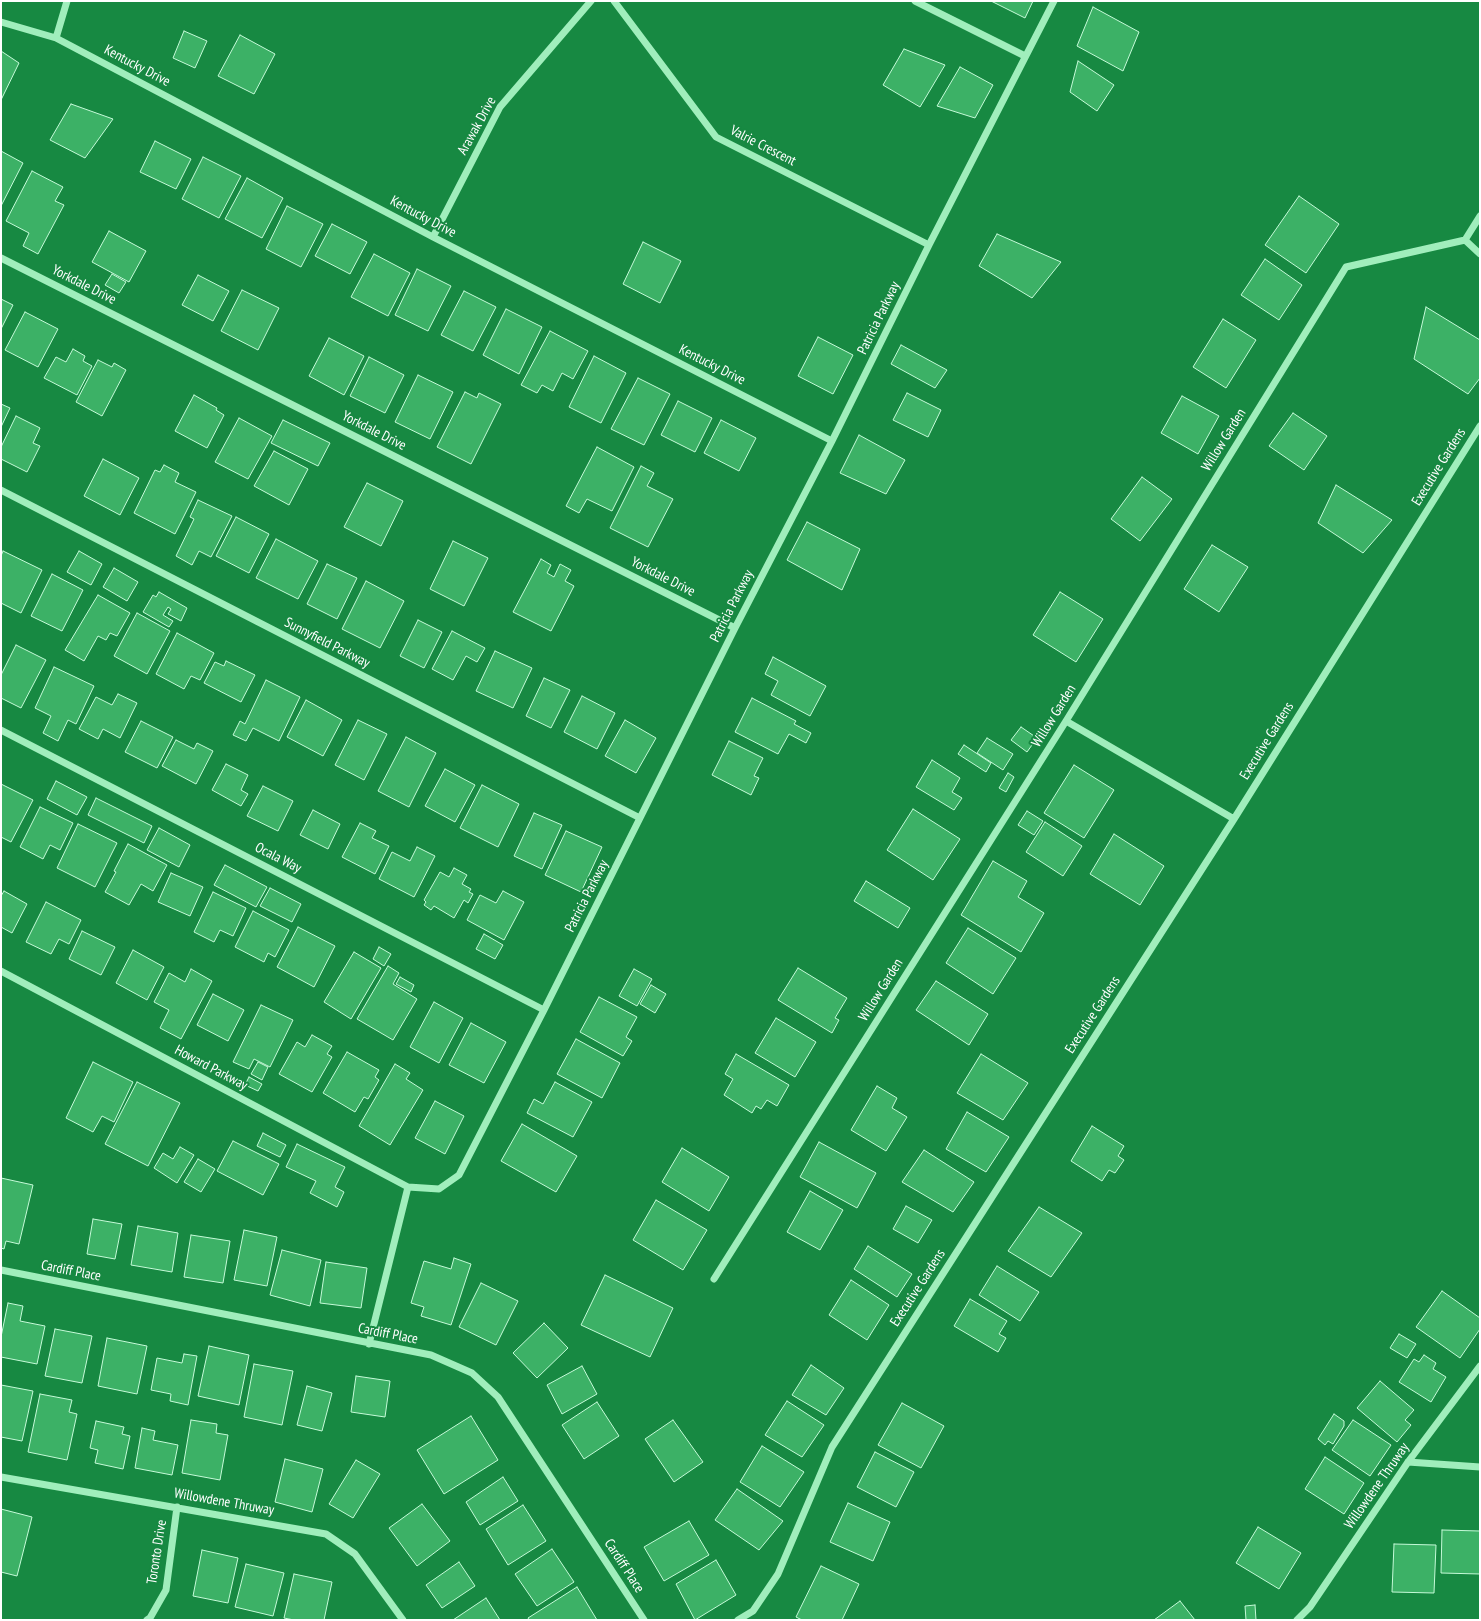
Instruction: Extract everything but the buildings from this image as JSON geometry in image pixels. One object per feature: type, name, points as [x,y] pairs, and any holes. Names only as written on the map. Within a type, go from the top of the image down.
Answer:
[{"type":"street","points":[[56,38],[66,1]]},
{"type":"street","name":"Arawak Drive","points":[[433,237],[500,107],[591,1]]},
{"type":"street","name":"Valrie Crescent","points":[[614,1],[716,137],[930,245]]},
{"type":"street","points":[[915,1],[1025,56]]},
{"type":"street","name":"Patricia Parkway","points":[[408,1187],[439,1189],[459,1175],[544,1010],[734,628],[832,441],[1054,1]]},
{"type":"street","name":"Kentucky Drive","points":[[1,22],[56,38],[433,237],[832,441]]},
{"type":"street","points":[[1480,216],[1465,240],[1480,254]]},
{"type":"street","name":"Willow Garden","points":[[714,1279],[1066,722],[1346,267],[1465,240]]},
{"type":"street","name":"Yorkdale Drive","points":[[1,258],[734,628]]},
{"type":"street","name":"Executive Gardens","points":[[738,1620],[753,1611],[778,1574],[832,1447],[1234,819],[1480,426]]},
{"type":"street","name":"Sunnyfield Parkway","points":[[1,490],[640,818]]},
{"type":"street","points":[[1066,722],[1234,819]]},
{"type":"street","name":"Ocala Way","points":[[1,730],[544,1010]]},
{"type":"street","name":"Howard Parkway","points":[[1,971],[408,1187]]},
{"type":"street","points":[[368,1344],[408,1187]]},
{"type":"street","name":"Cardiff Place","points":[[1,1270],[368,1344],[431,1355],[472,1373],[498,1397],[644,1620]]},
{"type":"street","name":"Willowdene Thruway","points":[[1297,1620],[1310,1607],[1408,1462],[1480,1366]]},
{"type":"street","points":[[1408,1462],[1480,1467]]},
{"type":"street","name":"Willowdene Thruway","points":[[1,1477],[326,1534],[356,1554],[403,1620]]},
{"type":"street","name":"Toronto Drive","points":[[147,1620],[150,1618],[166,1590],[177,1507]]}]
